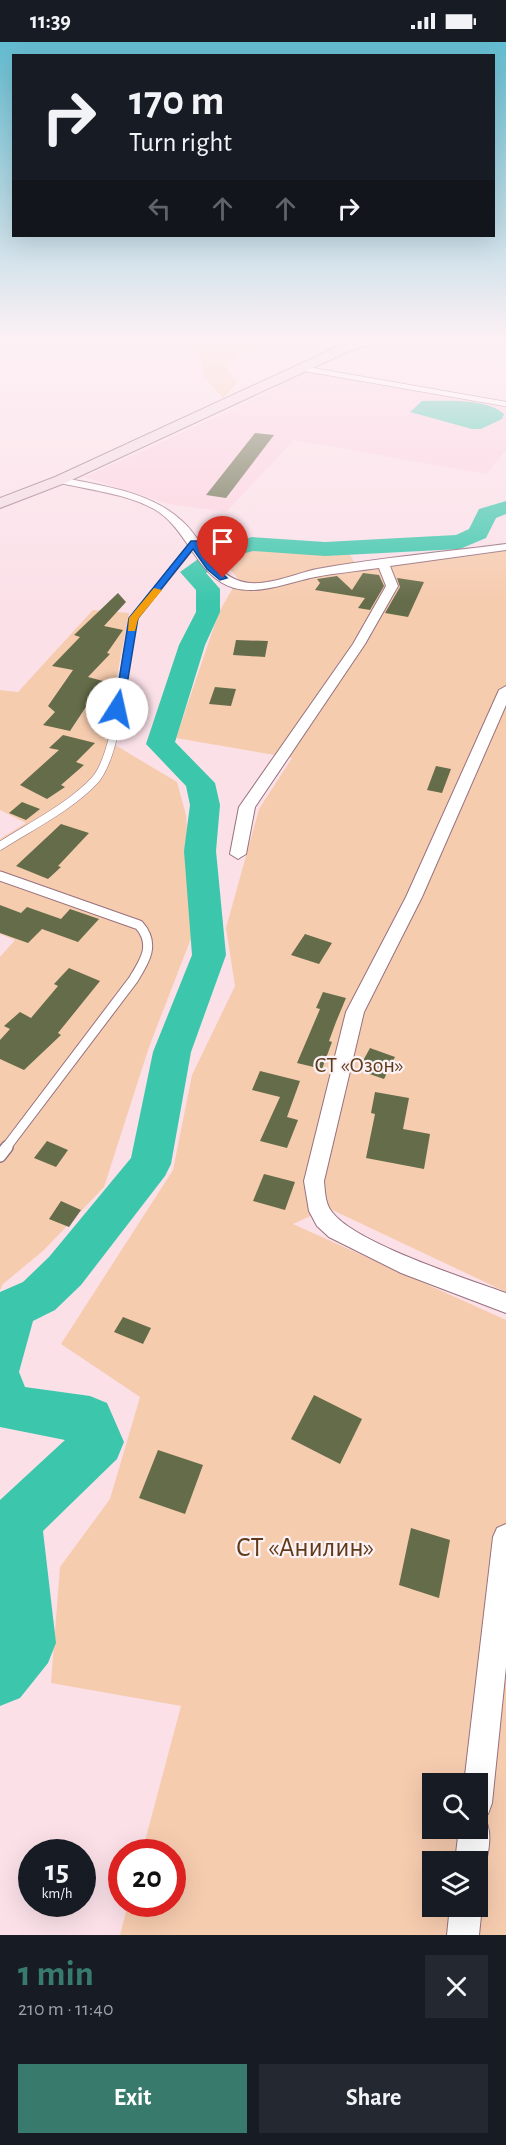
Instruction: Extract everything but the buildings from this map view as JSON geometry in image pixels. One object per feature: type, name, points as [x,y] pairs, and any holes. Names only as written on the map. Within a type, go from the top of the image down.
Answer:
[{"type":"street","points":[[0,503],[60,480],[177,425]]},
{"type":"street","points":[[60,480],[130,496],[158,507],[180,524],[206,562],[223,578],[251,587],[316,573],[506,547]]},
{"type":"street","points":[[238,854],[247,807],[359,644],[392,586],[384,565]]},
{"type":"street","points":[[506,690],[414,897],[355,1012],[314,1180],[316,1205],[326,1221],[340,1233],[364,1246],[506,1304]]},
{"type":"street","points":[[480,1773],[506,1537]]},
{"type":"street","points":[[463,1935],[465,1917]]},
{"type":"lane","points":[[0,846],[70,800],[96,779],[109,755],[134,618],[194,543]]},
{"type":"lane","points":[[0,876],[139,925],[148,933],[150,943],[146,960],[133,980],[0,1156]]},
{"type":"shaded area","points":[[197,425],[506,425],[506,450],[486,474],[294,440],[226,512],[169,504],[85,477]]},
{"type":"shaded area","points":[[459,425],[489,425],[481,429]]},
{"type":"green space","points":[[506,542],[506,1292],[328,1208],[293,1224],[506,1320],[506,1935],[120,1935],[125,1917],[186,1917],[186,1839],[145,1839],[181,1706],[51,1683],[60,1567],[110,1499],[140,1397],[61,1344],[173,1170],[192,1075],[235,986],[226,928],[259,809],[292,758],[176,738],[219,612],[238,579],[223,560],[247,550],[281,548],[348,552],[360,571],[503,550]]},
{"type":"green space","points":[[93,610],[129,613],[105,739],[177,782],[186,815],[195,928],[149,1047],[104,1187],[44,1250],[3,1284],[0,1290],[0,957],[15,940],[0,934],[0,839],[26,823],[0,810],[0,690],[18,692]]},
{"type":"waterway","points":[[0,1362],[13,1308],[39,1296],[65,1271],[150,1164],[172,1052],[209,955],[206,898],[200,851],[205,805],[200,783],[160,744],[192,645],[208,612],[208,589],[192,572],[223,552],[252,544],[325,549],[460,542],[478,533],[487,514],[506,507]]},
{"type":"waterway","points":[[0,1382],[7,1407],[90,1420],[99,1442],[16,1521],[28,1643],[0,1678]]},
{"type":"slow traffic","points":[[132,629],[134,618],[157,590]]},
{"type":"route","points":[[117,709],[134,618],[194,543],[210,567],[223,578]]},
{"type":"park label","name":"СТ «Озон»","points":[[359,1065]]},
{"type":"park label","name":"СТ «Анилин»","points":[[305,1547]]}]
